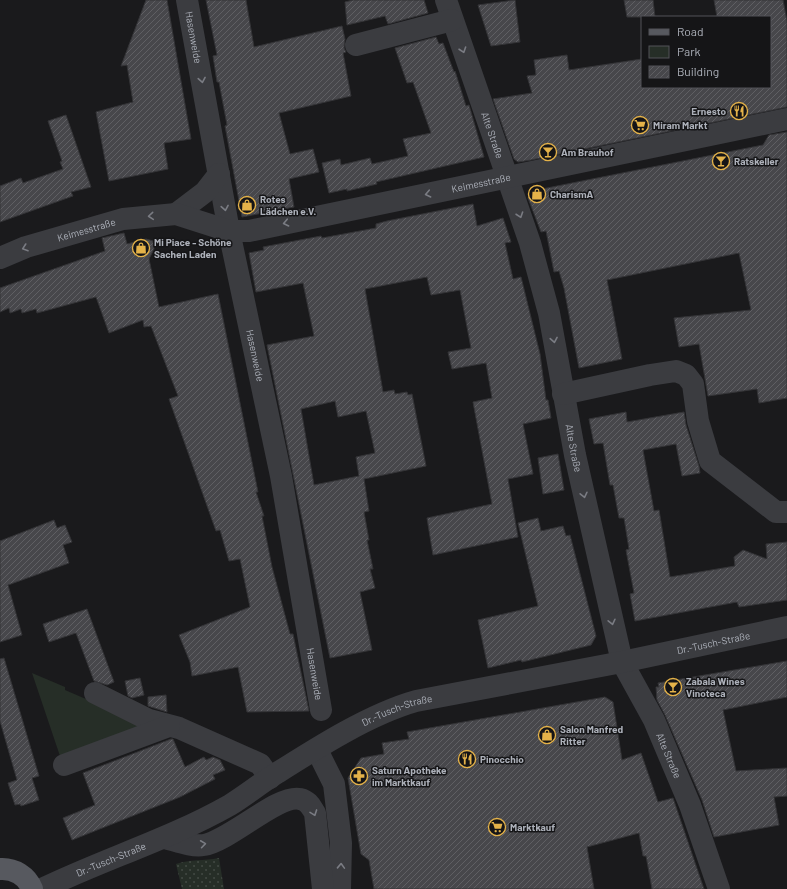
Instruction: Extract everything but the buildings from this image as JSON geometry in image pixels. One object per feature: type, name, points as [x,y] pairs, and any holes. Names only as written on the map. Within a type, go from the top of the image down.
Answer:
[{"type":"main road","points":[[0,869],[15,871],[24,876],[32,889]]},
{"type":"street","name":"Hasenweide","points":[[188,0],[229,231],[281,476],[321,710]]},
{"type":"street","points":[[356,45],[449,10]]},
{"type":"street","name":"Alte Straße","points":[[449,10],[507,178],[541,250],[549,313],[563,394],[575,455],[622,662],[654,720],[690,805],[719,889]]},
{"type":"street","name":"Keimesstraße","points":[[0,258],[26,247],[123,219],[176,214],[229,231],[249,231],[787,119]]},
{"type":"street","points":[[176,214],[205,192],[219,174]]},
{"type":"street","points":[[563,394],[650,375],[676,371],[686,375],[693,384],[698,421],[710,461],[776,512],[787,512]]},
{"type":"street","name":"Dr.-Tusch-Straße","points":[[42,889],[66,877],[165,838],[230,805],[270,778],[392,708],[416,701],[622,662],[787,627]]},
{"type":"street","points":[[95,692],[149,720],[179,728],[260,764],[270,778]]},
{"type":"street","points":[[64,765],[169,726]]},
{"type":"street","points":[[317,750],[334,784],[341,843],[340,889]]},
{"type":"street","points":[[165,838],[191,845],[204,845],[218,840],[279,804],[292,799],[301,799],[309,803],[315,813],[323,889]]},
{"type":"green space","points":[[32,673],[65,687],[65,690],[146,725],[61,759]]},
{"type":"green space","points":[[219,858],[224,889],[182,889],[176,864],[187,861]]},
{"type":"place","name":"Ernesto","points":[[739,111]]},
{"type":"place","name":"Miram Markt","points":[[640,125]]},
{"type":"place","name":"Am Brauhof","points":[[548,152]]},
{"type":"place","name":"Ratskeller","points":[[721,161]]},
{"type":"place","name":"CharismA","points":[[537,194]]},
{"type":"place","name":"Rotes Lädchen e.V.","points":[[247,205]]},
{"type":"place","name":"Mi Piace - Schöne Sachen Laden","points":[[141,248]]},
{"type":"place","name":"Zabala Wines Vinoteca","points":[[673,687]]},
{"type":"place","name":"Salon Manfred Ritter","points":[[547,735]]},
{"type":"place","name":"Pinocchio","points":[[467,759]]},
{"type":"place","name":"Saturn Apotheke im Marktkauf","points":[[359,776]]},
{"type":"place","name":"Marktkauf","points":[[497,827]]}]
